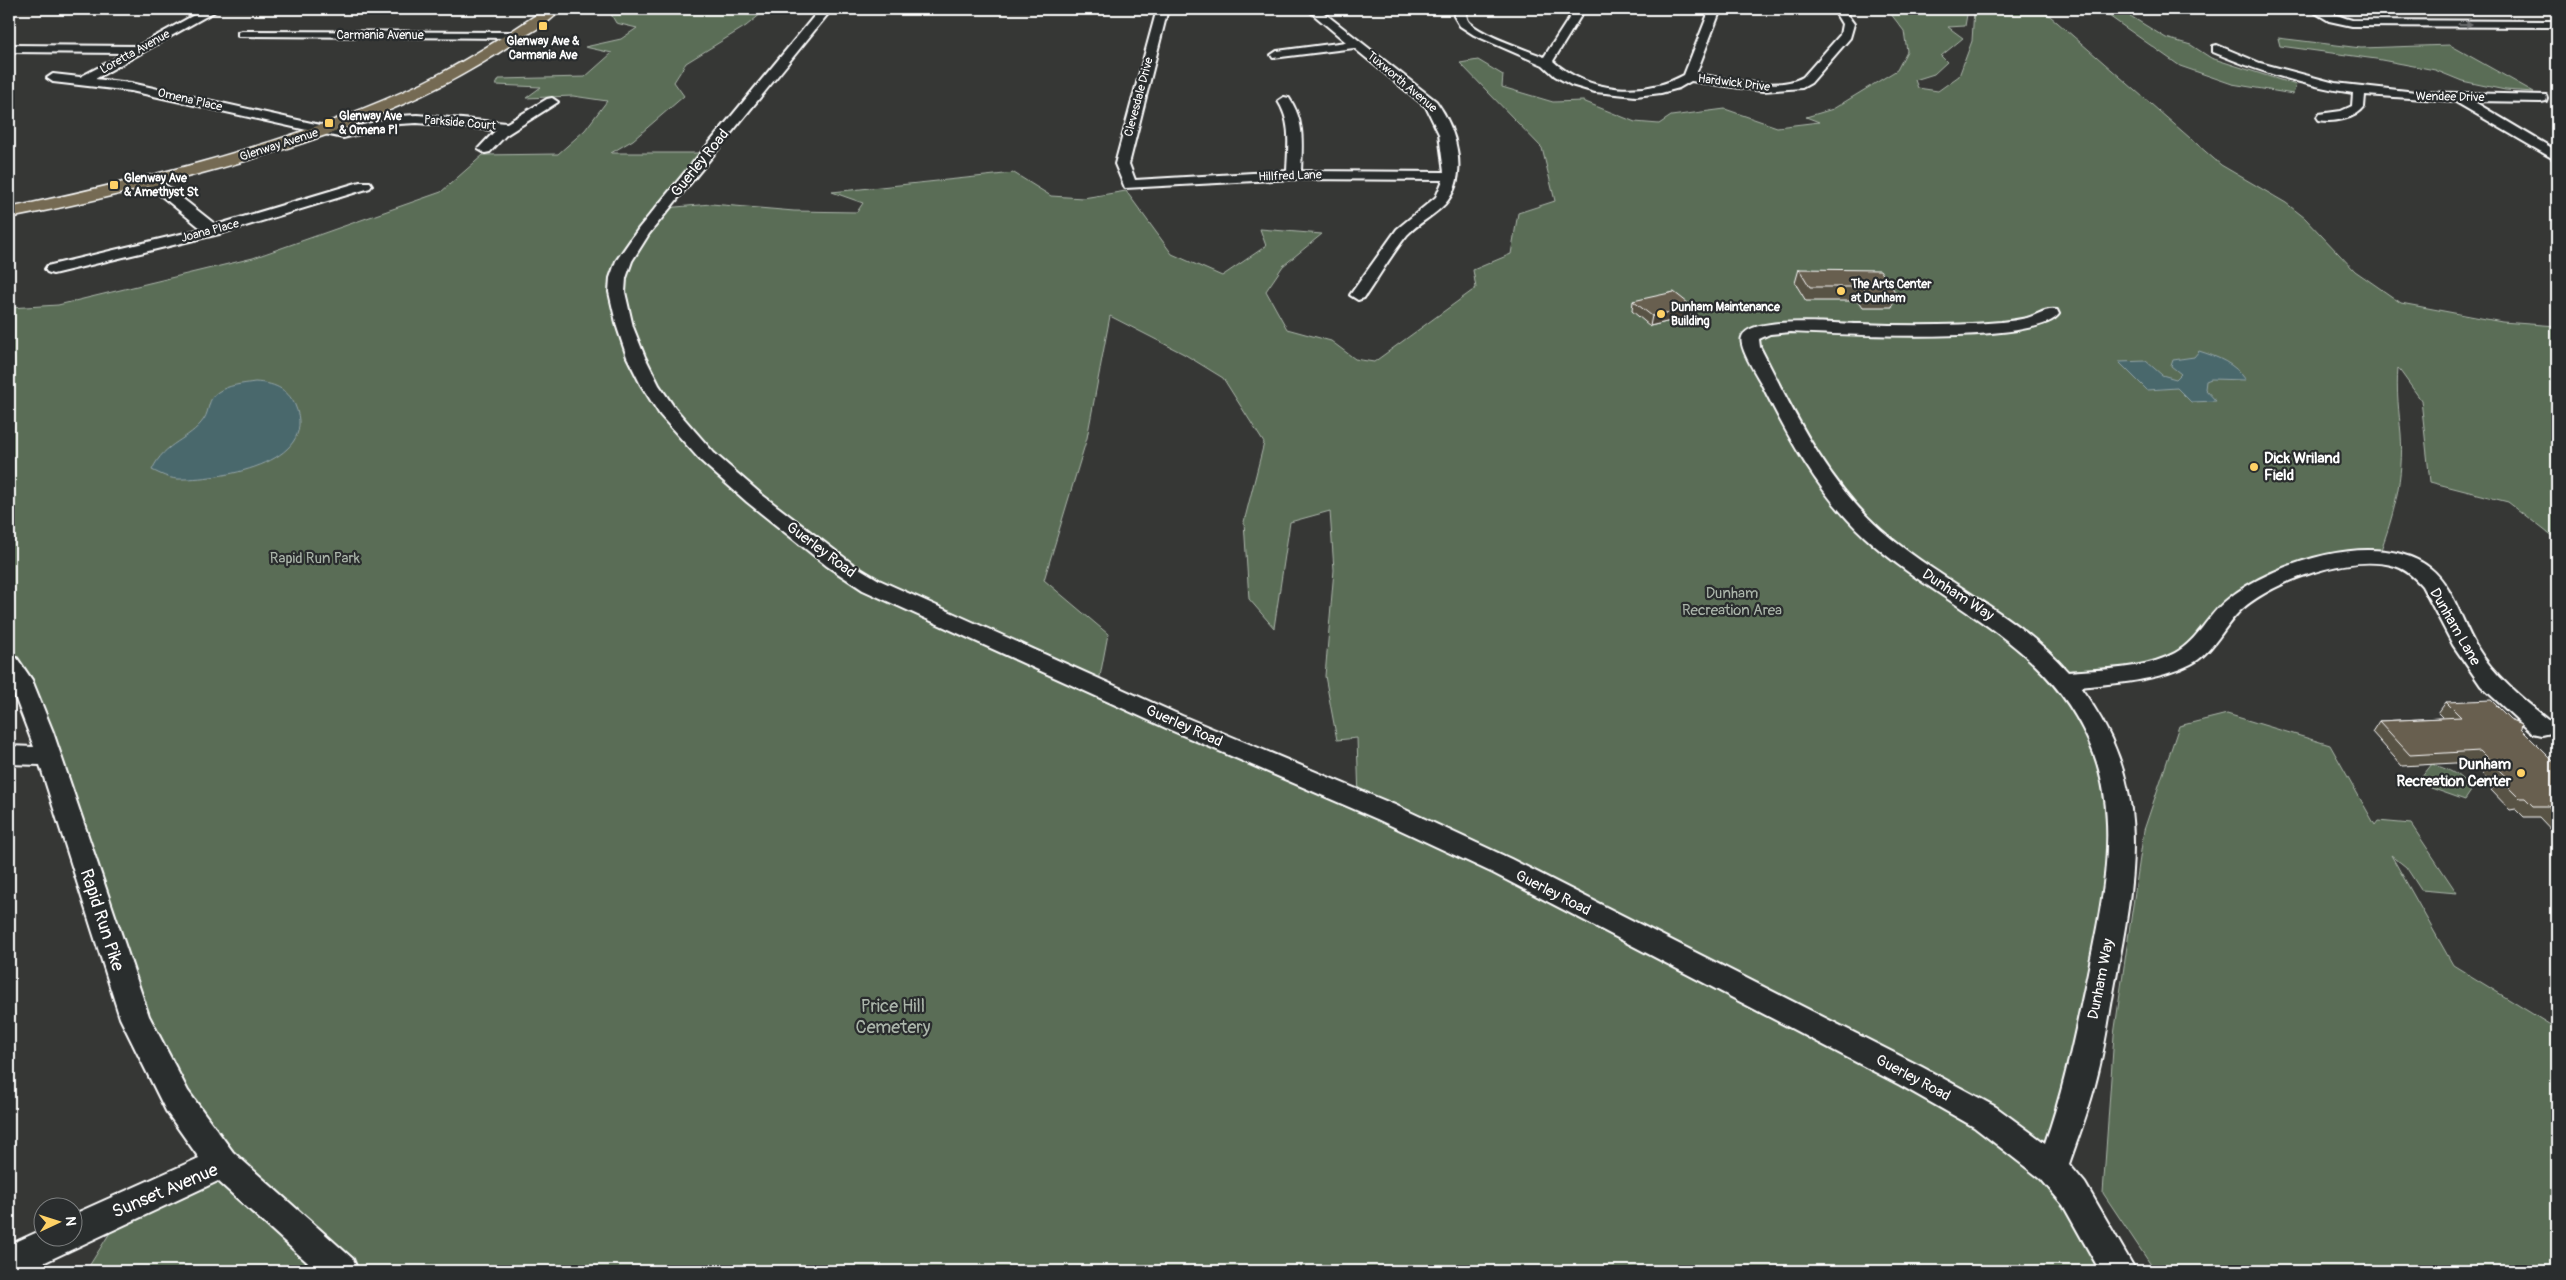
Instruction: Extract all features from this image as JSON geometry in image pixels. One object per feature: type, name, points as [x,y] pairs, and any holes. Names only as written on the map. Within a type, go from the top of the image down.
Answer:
[{"type":"main road","name":"Glenway Avenue","points":[[9,213],[154,182],[272,149],[325,130],[384,107],[519,35],[554,9]]},
{"type":"street","name":"Loretta Avenue","points":[[82,81],[213,9]]},
{"type":"street","name":"Guerley Road","points":[[826,9],[634,246],[620,271],[617,284],[618,303],[630,344],[643,374],[673,420],[703,454],[821,553],[844,570],[871,585],[1174,722],[1386,812],[1502,866],[1911,1076],[1985,1117],[2052,1168],[2074,1194],[2119,1271]]},
{"type":"street","name":"Clevesdale Drive","points":[[1130,185],[1122,164],[1162,9]]},
{"type":"street","name":"Tuxworth Avenue","points":[[1312,9],[1438,112],[1445,128],[1451,176]]},
{"type":"street","points":[[1460,9],[1460,16],[1468,28],[1547,62],[1553,70],[1570,81],[1612,91],[1658,90],[1676,86],[1689,77],[1715,9]]},
{"type":"street","points":[[1547,62],[1580,9]]},
{"type":"street","name":"Hardwick Drive","points":[[1689,77],[1773,88],[1804,82],[1846,36],[1848,24],[1838,9]]},
{"type":"street","points":[[2315,9],[2333,19],[2352,23],[2557,24]]},
{"type":"street","name":"Carmania Avenue","points":[[242,34],[519,35]]},
{"type":"street","points":[[1277,55],[1357,44]]},
{"type":"street","points":[[9,49],[140,49]]},
{"type":"street","name":"Wendee Drive","points":[[2217,49],[2239,59],[2283,74],[2360,91],[2408,97],[2541,98]]},
{"type":"street","name":"Omena Place","points":[[53,78],[131,87],[325,130]]},
{"type":"street","points":[[2324,117],[2340,116],[2353,112],[2358,106],[2360,91]]},
{"type":"street","points":[[2458,98],[2557,157]]},
{"type":"street","points":[[1284,101],[1292,112],[1295,121],[1294,175]]},
{"type":"street","name":"Parkside Court","points":[[485,149],[508,127],[552,102]]},
{"type":"street","name":"Parkside Court","points":[[325,130],[350,133],[399,120],[417,119],[508,127]]},
{"type":"street","name":"Hillfred Lane","points":[[1130,185],[1294,175],[1451,176]]},
{"type":"street","points":[[1358,295],[1402,232],[1446,194],[1451,176]]},
{"type":"street","points":[[154,182],[214,231]]},
{"type":"street","name":"Joana Place","points":[[53,270],[214,231],[365,185]]},
{"type":"street","name":"Dunham Way","points":[[2051,314],[2045,319],[2014,325],[1941,330],[1791,327],[1766,329],[1750,337],[1751,347],[1824,482],[1873,534],[1911,564],[2006,627],[2062,680],[2090,718],[2107,757],[2117,795],[2120,833],[2116,906],[2080,1083],[2052,1168]]},
{"type":"street","name":"Dunham Lane","points":[[2062,680],[2158,669],[2186,656],[2236,604],[2276,580],[2327,562],[2379,555],[2404,562],[2422,573],[2446,606],[2463,643],[2484,677],[2541,727]]},
{"type":"street","name":"Rapid Run Pike","points":[[9,663],[32,706],[135,1018],[147,1046],[177,1101],[222,1163]]},
{"type":"street","points":[[9,755],[48,757]]},
{"type":"street","name":"Sunset Avenue","points":[[82,1227],[222,1163],[341,1271]]},
{"type":"street","points":[[9,1262],[39,1248]]},
{"type":"green space","points":[[608,9],[767,9],[746,26],[686,63],[674,82],[684,96],[633,140],[611,153],[707,153],[664,208],[711,204],[794,211],[857,212],[863,203],[832,192],[1014,173],[1051,196],[1083,198],[1126,191],[1172,254],[1222,276],[1266,246],[1260,229],[1322,234],[1283,266],[1266,291],[1287,329],[1331,341],[1355,359],[1374,362],[1476,288],[1473,270],[1511,254],[1518,213],[1555,201],[1542,148],[1460,63],[1478,60],[1503,75],[1502,87],[1553,102],[1583,101],[1635,122],[1659,124],[1671,116],[1725,109],[1777,127],[1819,122],[1806,117],[1833,109],[1897,70],[1907,51],[1904,31],[1887,9],[1968,9],[1965,26],[1948,27],[1963,38],[1941,56],[1947,62],[1934,74],[1915,80],[1918,88],[1938,91],[1959,76],[1972,41],[1974,9],[2042,9],[2221,165],[2286,203],[2305,218],[2355,271],[2401,303],[2502,322],[2557,326],[2557,540],[2508,502],[2430,482],[2421,400],[2398,368],[2401,465],[2397,496],[2379,555],[2327,562],[2236,604],[2186,657],[2062,681],[2090,718],[2120,833],[2052,1168],[2119,1271],[86,1271],[126,1207],[222,1163],[177,1101],[20,680],[9,677],[9,308],[58,305],[253,258],[441,192],[483,155],[558,154],[585,130],[607,101],[573,96],[526,98],[541,87],[496,85],[499,79],[585,77],[612,53],[585,47],[621,39],[637,28],[616,23]],"holes":[[[1110,316],[1184,354],[1223,378],[1264,443],[1244,522],[1249,599],[1274,628],[1290,522],[1330,511],[1334,570],[1325,676],[1337,740],[1357,738],[1359,800],[1098,687],[1108,634],[1044,580],[1087,438]]]},
{"type":"green space","points":[[2099,9],[2119,9],[2166,38],[2191,45],[2211,58],[2296,85],[2293,94],[2232,84],[2180,66]]},
{"type":"green space","points":[[2278,38],[2361,48],[2450,45],[2534,92],[2505,90],[2462,81],[2435,70],[2376,59],[2280,46]]},
{"type":"green space","points":[[2227,714],[2330,745],[2375,825],[2378,821],[2411,824],[2457,893],[2421,890],[2406,867],[2391,855],[2453,965],[2557,1029],[2557,1271],[2155,1271],[2103,1193],[2114,1035],[2144,830],[2179,726]]},
{"type":"green space","points":[[2432,764],[2449,771],[2463,780],[2471,791],[2465,800],[2417,783]]},
{"type":"water","points":[[2199,351],[2225,361],[2246,380],[2211,379],[2206,381],[2205,389],[2216,401],[2191,402],[2177,388],[2147,390],[2119,362],[2146,361],[2162,375],[2176,379],[2181,374],[2171,366],[2173,360],[2194,357]]},
{"type":"water","points":[[255,382],[279,388],[288,394],[295,405],[299,425],[293,442],[279,455],[260,465],[238,472],[194,479],[167,477],[152,470],[157,460],[170,447],[191,432],[204,419],[214,395],[231,386]]},
{"type":"building","points":[[1799,269],[1880,270],[1896,293],[1867,293],[1863,287],[1810,287]]},
{"type":"building","points":[[1674,292],[1693,307],[1652,316],[1633,301]]},
{"type":"building","name":"Dunham Recreation Center","points":[[2491,700],[2510,719],[2522,724],[2521,729],[2557,765],[2557,815],[2548,806],[2533,806],[2525,798],[2519,798],[2500,779],[2507,778],[2480,751],[2410,755],[2379,721],[2461,717],[2446,702]]},
{"type":"place","name":"Glenway Ave & Carmania Ave","points":[[543,26]]},
{"type":"place","name":"Glenway Ave & Omena Pl","points":[[329,123]]},
{"type":"place","name":"Glenway Ave & Amethyst St","points":[[114,185]]},
{"type":"place","name":"The Arts Center at Dunham","points":[[1841,291]]},
{"type":"place","name":"Dunham Maintenance Building","points":[[1661,314]]},
{"type":"place","name":"Dick Wriland Field","points":[[2254,467]]},
{"type":"place","name":"Dunham Recreation Center","points":[[2521,773]]},
{"type":"park label","name":"Rapid Run Park","points":[[315,558]]},
{"type":"park label","name":"Dunham Recreation Area","points":[[1732,602]]},
{"type":"park label","name":"Price Hill Cemetery","points":[[893,1016]]}]
